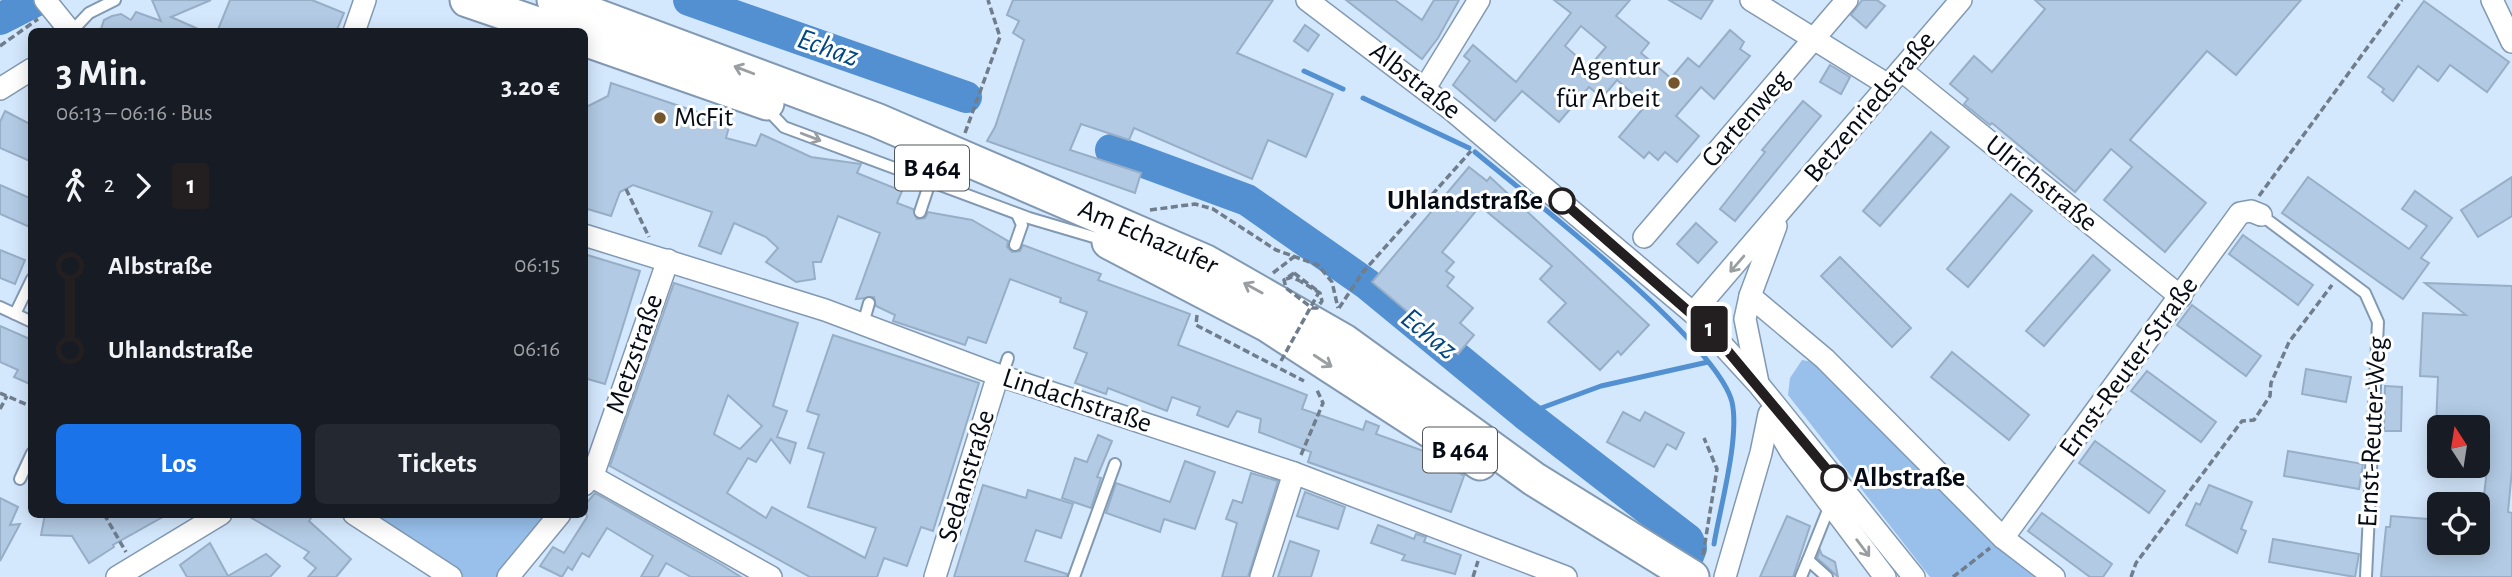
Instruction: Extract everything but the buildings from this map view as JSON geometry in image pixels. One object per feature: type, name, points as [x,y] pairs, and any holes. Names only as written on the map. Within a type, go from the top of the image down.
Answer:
[{"type":"main road","name":"Am Echazufer","points":[[467,0],[547,17],[582,28]]},
{"type":"main road","name":"Am Echazufer","points":[[588,30],[876,120],[1206,262],[1344,341],[1534,479],[1681,570]]},
{"type":"main road","name":"Am Echazufer","points":[[588,40],[833,126],[1107,241],[1266,324],[1681,570]]},
{"type":"street","points":[[355,28],[365,0]]},
{"type":"street","name":"Albstraße","points":[[1307,0],[1425,88],[1693,313],[1759,385],[1914,577]]},
{"type":"street","points":[[1425,88],[1479,0]]},
{"type":"street","name":"Ulrichstraße","points":[[1751,0],[1815,39],[1894,77],[2181,297]]},
{"type":"street","name":"Gartenweg","points":[[1644,237],[1847,0]]},
{"type":"street","name":"Betzenriedstraße","points":[[1693,313],[1961,0]]},
{"type":"street","points":[[2492,0],[2512,42]]},
{"type":"street","points":[[48,4],[68,28]]},
{"type":"street","points":[[0,89],[28,72]]},
{"type":"street","name":"Ernst-Reuter-Straße","points":[[2003,538],[2240,213],[2256,213]]},
{"type":"street","name":"Betzenriedstraße","points":[[1750,296],[1780,214]]},
{"type":"street","name":"Lindachstraße","points":[[588,236],[1003,370],[1294,473],[1566,577]]},
{"type":"street","name":"Metzstraße","points":[[588,474],[668,260]]},
{"type":"street","points":[[1750,296],[1825,359],[2003,538],[2054,577]]},
{"type":"street","name":"Albstraße","points":[[1750,296],[1745,319],[1759,385]]},
{"type":"street","name":"Albstraße","points":[[1711,331],[1769,414],[1791,452],[1885,577]]},
{"type":"street","name":"Sedanstraße","points":[[935,577],[1003,370]]},
{"type":"street","points":[[1725,577],[1761,453],[1769,414]]},
{"type":"street","points":[[1761,453],[1791,452]]},
{"type":"street","points":[[1261,577],[1294,473]]},
{"type":"street","points":[[588,478],[771,577]]},
{"type":"street","points":[[125,572],[213,518]]},
{"type":"street","points":[[360,518],[450,577]]},
{"type":"street","points":[[508,577],[557,518]]},
{"type":"lane","points":[[75,28],[89,13],[115,0]]},
{"type":"lane","points":[[756,99],[784,127],[1017,214],[1107,241]]},
{"type":"lane","points":[[920,212],[930,182]]},
{"type":"lane","name":"Ernst-Reuter-Weg","points":[[2256,213],[2365,293],[2378,322],[2366,577]]},
{"type":"lane","points":[[1015,244],[1022,225],[1017,214]]},
{"type":"lane","points":[[15,314],[28,287]]},
{"type":"lane","points":[[863,324],[869,303]]},
{"type":"lane","points":[[0,307],[28,320]]},
{"type":"lane","points":[[20,480],[28,462]]},
{"type":"lane","points":[[1074,577],[1115,464]]},
{"type":"lane","points":[[1801,577],[1830,505]]},
{"type":"lane","points":[[1808,560],[1827,577]]},
{"type":"path","points":[[957,155],[1000,37],[988,0]]},
{"type":"path","points":[[2256,213],[2264,187],[2402,0]]},
{"type":"path","points":[[0,46],[48,4]]},
{"type":"path","points":[[1142,211],[1195,204],[1213,209],[1276,250],[1318,265],[1332,282],[1338,308],[1363,272],[1484,136]]},
{"type":"path","points":[[626,188],[645,226]]},
{"type":"path","points":[[1267,269],[1272,274],[1295,256]]},
{"type":"path","points":[[1281,361],[1306,315],[1312,303],[1319,292],[1294,273],[1287,276],[1286,288],[1303,301],[1312,308],[1322,301],[1320,293],[1310,287],[1300,281]]},
{"type":"path","points":[[2131,577],[2136,563],[2242,421],[2253,420],[2259,412],[2270,396],[2272,383],[2289,342],[2341,273]]},
{"type":"path","points":[[1196,325],[1316,386],[1323,403],[1294,473]]},
{"type":"path","points":[[0,393],[28,405]]},
{"type":"path","points":[[0,410],[7,396]]},
{"type":"path","points":[[1681,570],[1717,469],[1704,438]]},
{"type":"path","points":[[105,518],[125,572]]},
{"type":"path","points":[[1953,577],[2003,538]]},
{"type":"shaded area","points":[[9,0],[25,0],[38,15],[17,28],[0,33],[0,6]]},
{"type":"shaded area","points":[[1802,360],[1819,363],[2041,577],[1930,577],[1788,395],[1790,378]]},
{"type":"shaded area","points":[[373,518],[552,518],[503,577],[460,577]]},
{"type":"waterway","name":"Echaz","points":[[0,19],[37,0]]},
{"type":"waterway","name":"Echaz","points":[[689,0],[966,97]]},
{"type":"waterway","points":[[1304,71],[1343,89]]},
{"type":"waterway","points":[[1363,98],[1469,148]]},
{"type":"waterway","name":"Echaz","points":[[1111,150],[1247,200],[1367,284],[1525,414],[1688,540],[1691,548],[1680,577]]},
{"type":"waterway","points":[[1475,152],[1618,271],[1693,344],[1719,376],[1732,402],[1734,417],[1728,473],[1714,544]]},
{"type":"waterway","points":[[1525,414],[1601,386],[1708,362]]},
{"type":"bus line","name":"1","points":[[1562,201],[1629,256],[1711,331],[1759,385],[1834,478]]},
{"type":"place","name":"Agentur für Arbeit","points":[[1674,83]]},
{"type":"place","name":"McFit","points":[[660,118]]},
{"type":"place","name":"Uhlandstraße","points":[[1562,201]]},
{"type":"place","name":"Albstraße","points":[[1834,478]]}]
